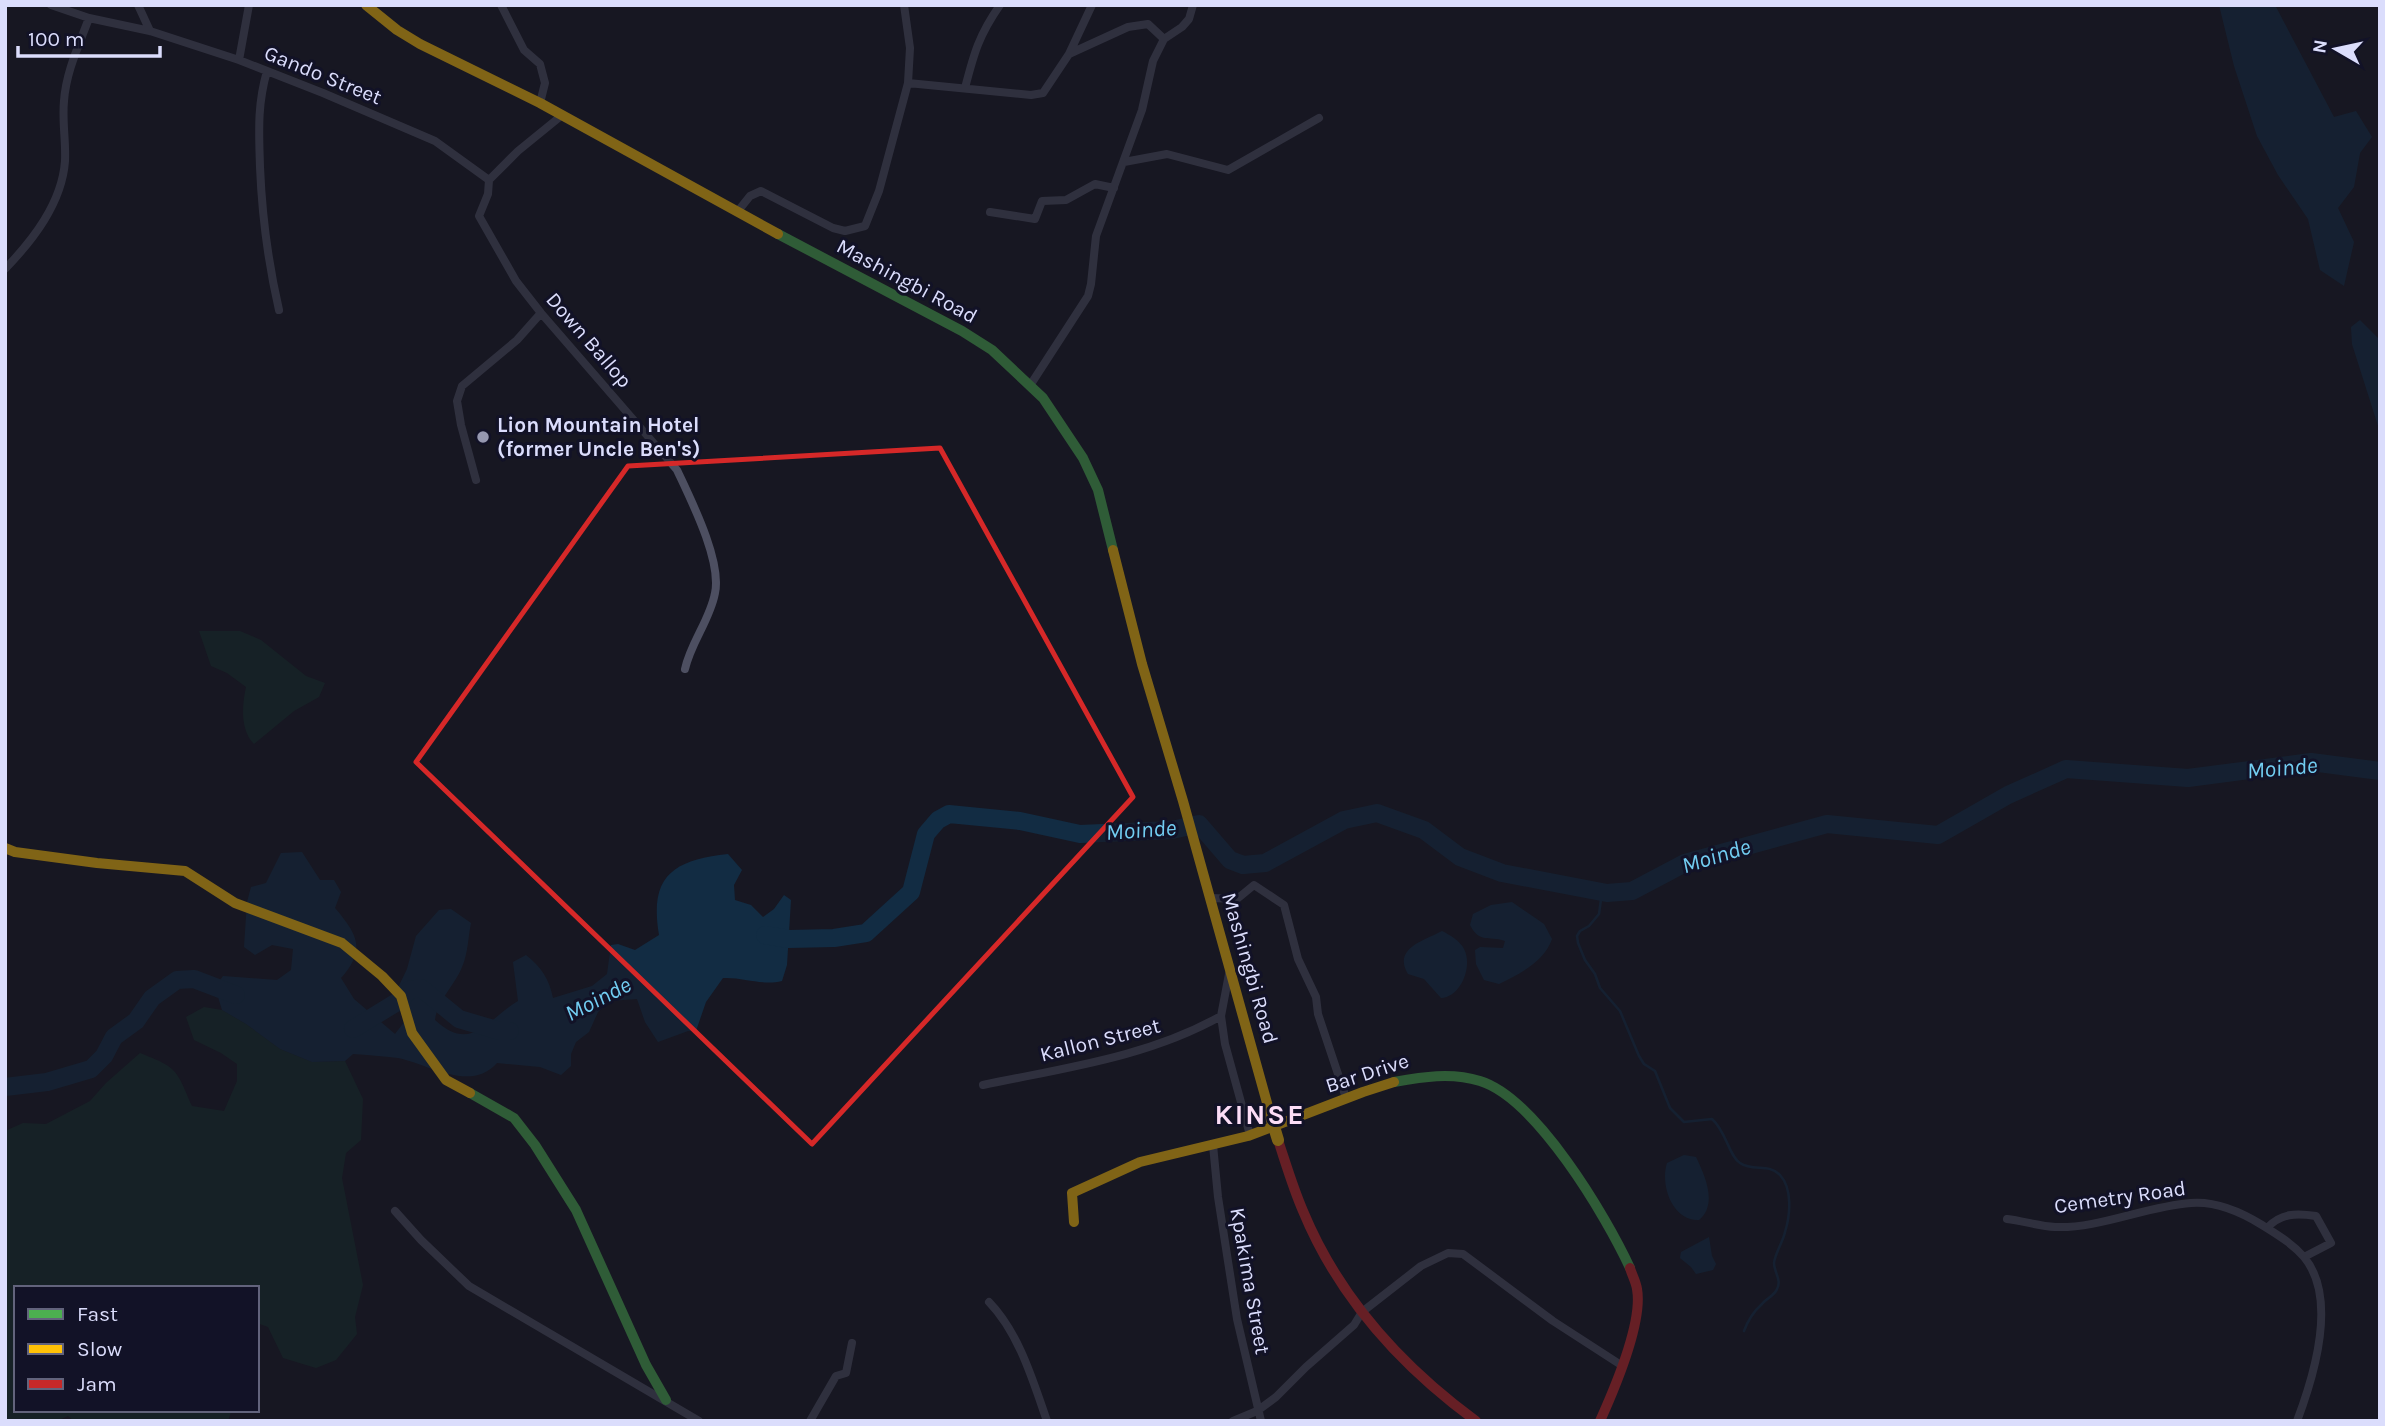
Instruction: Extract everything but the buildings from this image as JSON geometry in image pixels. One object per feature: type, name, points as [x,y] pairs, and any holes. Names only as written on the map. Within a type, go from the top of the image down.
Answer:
[{"type":"main road","name":"Mashingbi Road","points":[[366,5],[397,30],[420,44],[540,103],[786,239],[962,331],[992,350],[1031,384],[1051,409],[1083,458],[1098,490],[1139,653],[1278,1140],[1308,1224],[1338,1277],[1362,1312]]},
{"type":"main road","points":[[5,848],[15,852],[97,863],[185,871],[235,902],[342,943],[382,976],[401,996],[412,1033],[446,1080],[514,1118],[535,1145],[576,1210],[646,1364],[666,1400]]},
{"type":"main road","name":"Bar Drive","points":[[1074,1222],[1072,1193],[1124,1167],[1250,1135],[1346,1098],[1422,1075],[1450,1075],[1479,1080],[1502,1091],[1569,1163],[1603,1217],[1637,1289],[1639,1304],[1621,1365],[1600,1421]]},
{"type":"main road","points":[[1362,1312],[1391,1348],[1429,1385],[1476,1421]]},
{"type":"street","name":"Gando Street","points":[[51,5],[89,18],[150,31],[267,71],[435,141],[489,180]]},
{"type":"street","points":[[138,5],[150,31]]},
{"type":"street","points":[[239,60],[249,5]]},
{"type":"street","points":[[500,5],[524,50],[540,64],[544,83],[540,103]]},
{"type":"street","points":[[738,211],[750,196],[761,191],[833,228],[845,231],[865,226],[879,191],[908,83],[910,48],[904,5]]},
{"type":"street","points":[[965,88],[976,46],[1000,5]]},
{"type":"street","points":[[908,83],[1031,95],[1042,93],[1069,54],[1092,5]]},
{"type":"street","points":[[1031,384],[1087,296],[1091,284],[1096,236],[1142,110],[1153,61],[1164,39],[1189,19],[1193,5]]},
{"type":"street","points":[[5,269],[27,246],[41,225],[61,180],[65,162],[64,101],[67,80],[89,18]]},
{"type":"street","points":[[1069,54],[1128,27],[1148,24],[1164,39]]},
{"type":"street","points":[[267,71],[259,99],[258,123],[262,212],[267,259],[279,310]]},
{"type":"street","points":[[489,180],[518,151],[561,116]]},
{"type":"street","points":[[1124,162],[1167,153],[1228,170],[1319,118]]},
{"type":"street","name":"Down Ballop","points":[[489,180],[488,194],[480,216],[516,281],[677,470],[701,525],[714,568],[716,587],[685,669]]},
{"type":"street","points":[[990,212],[1035,219],[1042,201],[1066,200],[1095,184],[1114,188]]},
{"type":"street","points":[[476,480],[457,401],[462,386],[517,340],[541,313]]},
{"type":"street","points":[[1210,898],[1237,899],[1254,885],[1284,905],[1298,959],[1316,997],[1318,1014],[1346,1098]]},
{"type":"street","points":[[1230,971],[1221,1016],[1225,1044],[1250,1135]]},
{"type":"street","name":"Kallon Street","points":[[983,1085],[1090,1064],[1158,1046],[1221,1016]]},
{"type":"street","name":"Kpakima Street","points":[[1213,1145],[1219,1208],[1237,1319],[1261,1421]]},
{"type":"street","name":"Cemetry Road","points":[[2007,1219],[2056,1227],[2193,1203],[2214,1204],[2238,1212],[2286,1240],[2304,1257],[2316,1277],[2321,1306],[2314,1366],[2297,1421]]},
{"type":"street","points":[[395,1211],[469,1286],[699,1421]]},
{"type":"street","points":[[2267,1228],[2276,1218],[2296,1213],[2316,1216],[2331,1244],[2304,1257]]},
{"type":"street","points":[[1233,1421],[1257,1411],[1276,1397],[1306,1367],[1339,1340],[1362,1312],[1421,1266],[1438,1256],[1455,1252],[1463,1254],[1553,1321],[1621,1365]]},
{"type":"street","points":[[989,1302],[1016,1343],[1047,1421]]},
{"type":"street","points":[[810,1421],[836,1376],[846,1373],[852,1343]]},
{"type":"highlighted area","points":[[940,448],[1133,797],[812,1144],[416,762],[628,466]]},
{"type":"green space","points":[[199,631],[240,631],[261,640],[306,676],[325,683],[319,697],[294,711],[254,744],[244,725],[246,687],[227,673],[211,666]]},
{"type":"green space","points":[[204,1007],[222,1010],[280,1049],[312,1062],[345,1061],[363,1099],[361,1140],[346,1153],[342,1178],[363,1285],[355,1317],[357,1334],[336,1360],[316,1368],[283,1358],[268,1327],[259,1324],[259,1286],[14,1286],[14,1412],[231,1412],[228,1421],[74,1421],[68,1416],[57,1421],[5,1421],[5,1131],[23,1123],[46,1124],[90,1101],[140,1053],[162,1062],[174,1071],[192,1106],[224,1111],[237,1081],[237,1064],[194,1040],[186,1017]]},
{"type":"water","points":[[2219,5],[2275,5],[2334,117],[2356,111],[2372,137],[2360,153],[2354,187],[2338,208],[2354,242],[2344,286],[2320,270],[2308,219],[2278,175],[2257,136],[2234,66]]},
{"type":"water","points":[[2360,320],[2380,340],[2380,432],[2352,344],[2351,327]]},
{"type":"water","points":[[302,852],[320,880],[334,880],[341,892],[335,908],[354,935],[356,951],[349,968],[341,978],[354,999],[395,1034],[405,1021],[395,994],[407,969],[416,936],[439,910],[451,909],[471,923],[464,962],[439,1006],[435,1020],[448,1030],[469,1034],[488,1024],[518,1001],[513,962],[526,955],[544,974],[553,998],[592,986],[607,974],[611,945],[618,944],[635,950],[659,935],[658,898],[669,875],[679,867],[709,857],[728,854],[742,870],[734,885],[735,900],[751,905],[763,917],[774,909],[784,895],[791,900],[787,965],[782,981],[723,978],[706,1002],[696,1031],[688,1031],[658,1042],[645,1022],[637,999],[610,1001],[598,1012],[589,1032],[576,1042],[571,1054],[571,1066],[561,1075],[540,1067],[497,1063],[486,1072],[475,1076],[462,1076],[398,1058],[353,1054],[345,1061],[312,1062],[280,1049],[222,1010],[215,987],[223,976],[277,980],[291,970],[293,949],[272,945],[255,955],[244,947],[247,902],[251,887],[266,883],[281,853]]},
{"type":"water","points":[[1512,902],[1544,924],[1552,939],[1537,961],[1499,984],[1484,980],[1476,964],[1475,950],[1480,947],[1503,948],[1505,941],[1481,937],[1470,925],[1473,914],[1491,905]]},
{"type":"water","points":[[1442,931],[1462,946],[1467,964],[1459,987],[1441,998],[1424,979],[1408,974],[1404,958],[1413,946]]},
{"type":"water","points":[[1684,1155],[1696,1157],[1708,1190],[1708,1206],[1699,1220],[1682,1215],[1670,1200],[1667,1191],[1667,1163]]},
{"type":"water","points":[[1709,1237],[1716,1264],[1713,1270],[1696,1274],[1680,1258],[1681,1252]]},
{"type":"waterway","name":"Moinde","points":[[765,935],[789,939],[834,938],[866,933],[911,892],[926,834],[938,820],[949,814],[1020,821],[1080,834],[1172,830],[1199,824],[1230,860],[1243,865],[1265,863],[1344,820],[1377,813],[1424,830],[1460,857],[1502,873],[1607,893],[1632,891],[1685,863],[1827,824],[1938,835],[2008,795],[2066,769],[2188,778],[2311,762],[2380,771]]},
{"type":"waterway","points":[[1602,892],[1599,914],[1589,926],[1580,931],[1577,936],[1578,943],[1600,988],[1620,1011],[1639,1056],[1644,1064],[1655,1071],[1670,1108],[1684,1122],[1712,1119],[1721,1130],[1736,1160],[1745,1166],[1776,1171],[1787,1188],[1788,1218],[1774,1263],[1778,1286],[1753,1313],[1744,1331]]},
{"type":"waterway","name":"Moinde","points":[[5,1087],[47,1082],[91,1069],[104,1056],[114,1037],[136,1021],[152,998],[177,980],[194,979],[236,995]]},
{"type":"waterway","name":"Moinde","points":[[353,1029],[402,999],[409,990],[421,988],[459,1019],[500,1031],[510,1031]]},
{"type":"traffic: fast","points":[[778,234],[962,331],[992,350],[1043,398],[1083,458],[1098,490],[1113,550]]},
{"type":"traffic: fast","points":[[1394,1082],[1426,1077],[1469,1078],[1502,1092],[1524,1110],[1567,1161],[1587,1190],[1630,1268]]},
{"type":"traffic: fast","points":[[470,1093],[514,1118],[535,1145],[576,1210],[646,1365],[666,1400]]},
{"type":"traffic: slow","points":[[366,5],[397,30],[420,44],[540,103],[778,234]]},
{"type":"traffic: slow","points":[[1113,550],[1142,664],[1269,1110]]},
{"type":"traffic: slow","points":[[5,848],[15,852],[97,863],[185,871],[235,903],[342,943],[382,976],[401,996],[412,1033],[446,1080],[470,1093]]},
{"type":"traffic: slow","points":[[1074,1222],[1072,1193],[1140,1162],[1248,1136],[1394,1082]]},
{"type":"traffic: slow","points":[[1269,1110],[1278,1140]]},
{"type":"traffic: jam","points":[[1278,1140],[1296,1194],[1318,1243],[1354,1301],[1375,1328],[1422,1377],[1476,1421]]},
{"type":"traffic: jam","points":[[1600,1421],[1626,1356],[1636,1319],[1637,1289],[1630,1268]]},
{"type":"place","name":"Lion Mountain Hotel (former Uncle Ben's)","points":[[483,437]]},
{"type":"district","name":"KINSE","points":[[1260,1114]]}]
